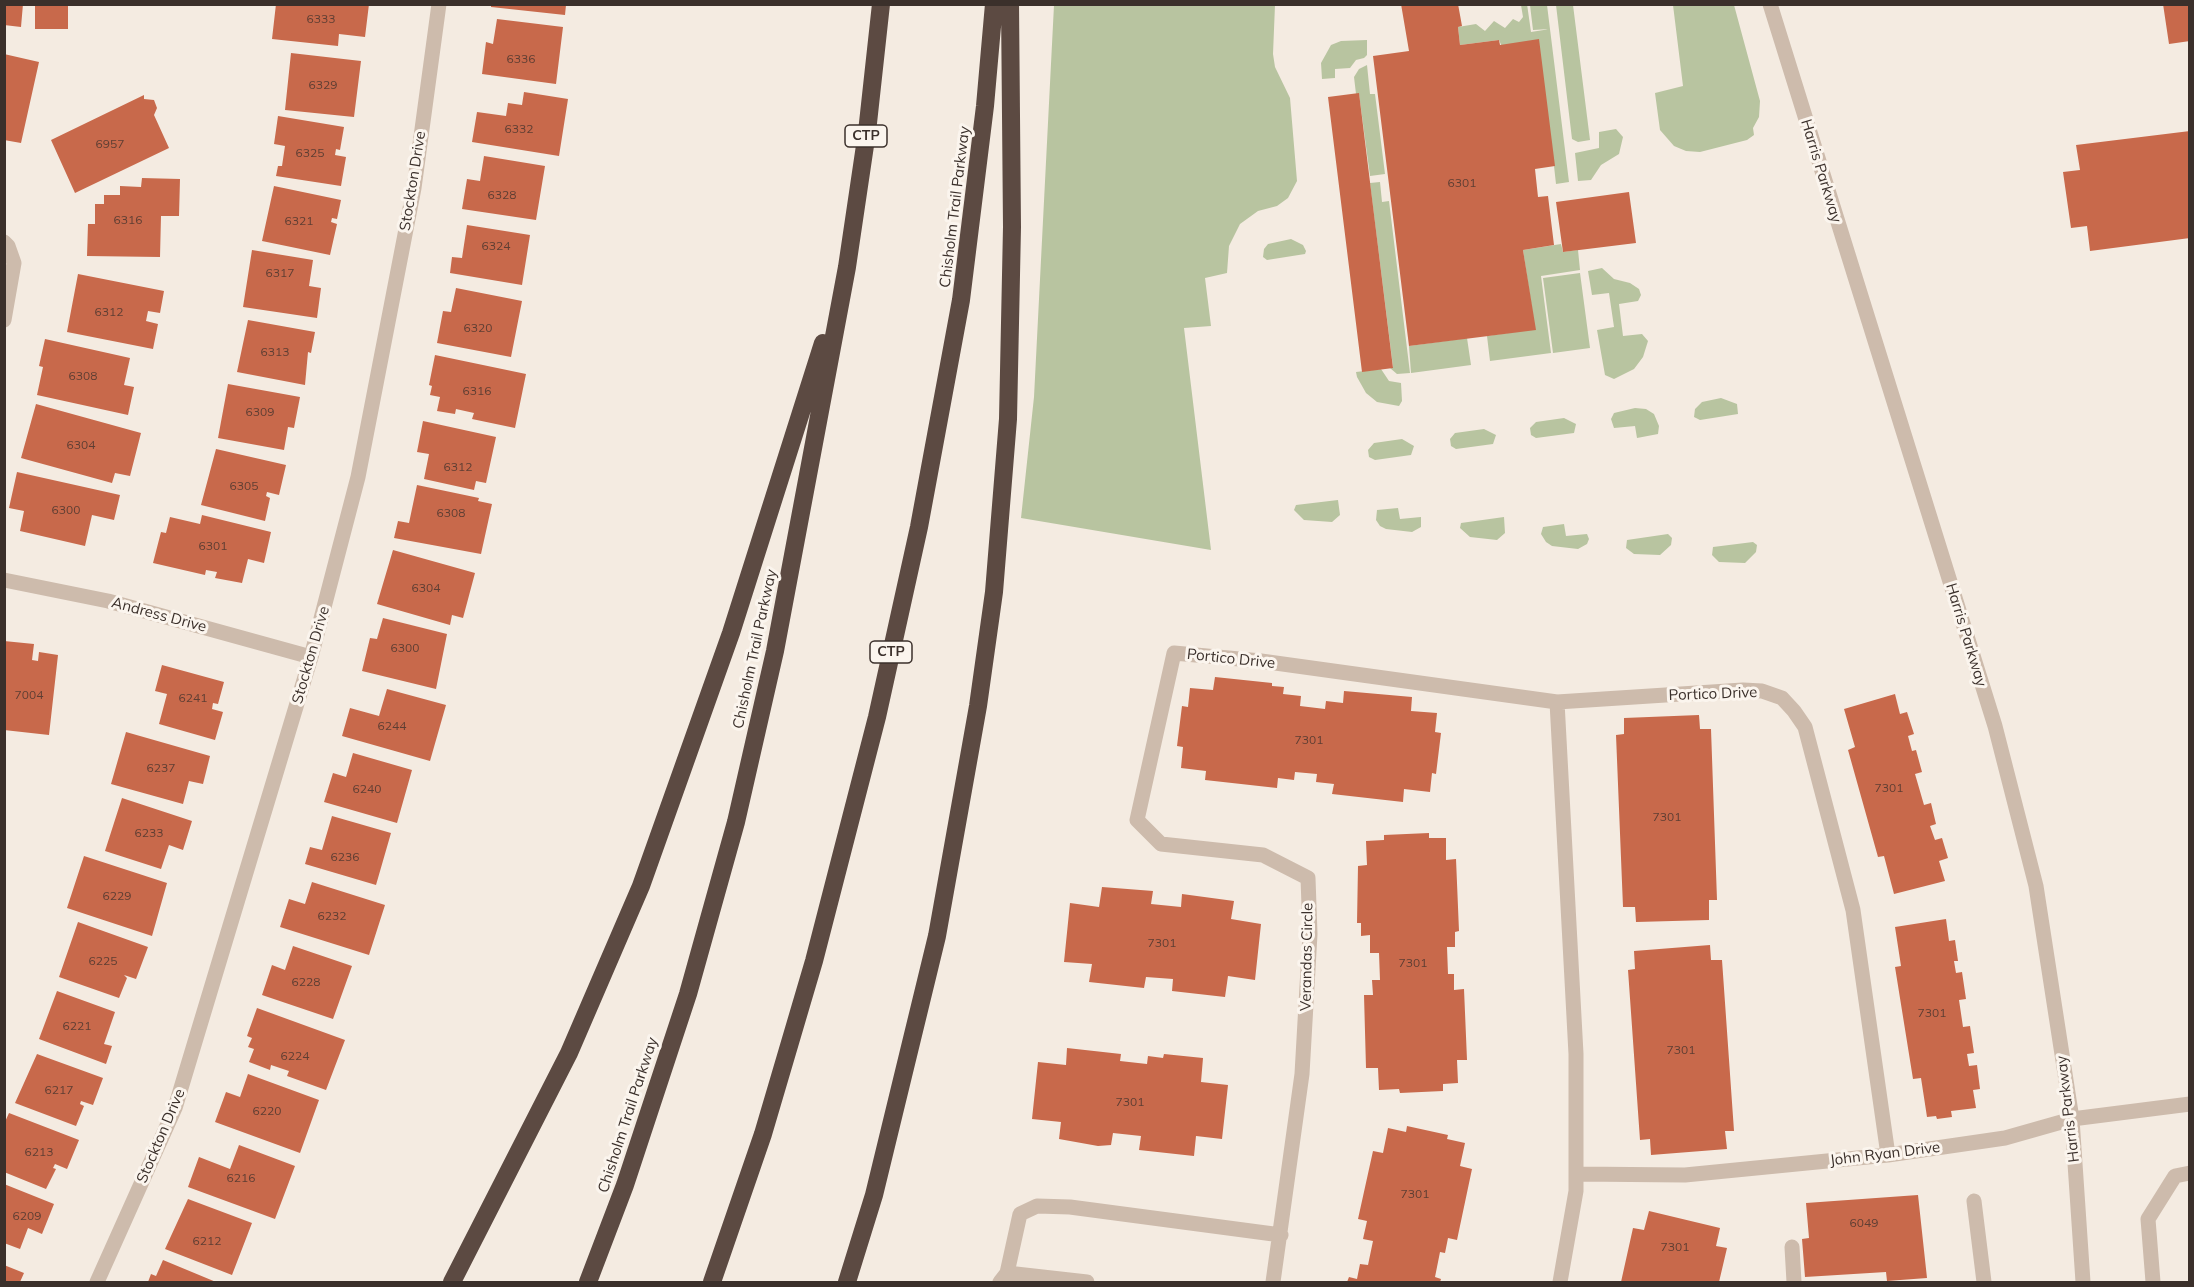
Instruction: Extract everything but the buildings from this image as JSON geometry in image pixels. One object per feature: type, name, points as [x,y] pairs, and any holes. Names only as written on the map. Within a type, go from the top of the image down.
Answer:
[{"type":"highway","name":"Chisholm Trail Parkway","points":[[588,1282],[625,1185],[684,1005],[736,822],[775,651],[847,267],[867,132],[881,4]]},
{"type":"highway","name":"Chisholm Trail Parkway","points":[[712,1282],[763,1134],[811,972],[877,717],[919,527],[962,300],[985,106],[994,4]]},
{"type":"highway","points":[[847,1282],[874,1195],[938,936],[978,706],[994,592],[1008,419],[1012,227],[1011,4]]},
{"type":"highway","points":[[452,1282],[569,1053],[641,886],[730,633],[847,267]]},
{"type":"street","name":"Stockton Drive","points":[[97,1282],[175,1108],[311,657],[358,477],[414,188],[439,4]]},
{"type":"street","name":"Harris Parkway","points":[[1770,4],[1995,726],[2036,886],[2072,1119],[2083,1282]]},
{"type":"street","points":[[4,242],[9,246],[14,263],[4,320]]},
{"type":"street","name":"Andress Drive","points":[[4,580],[108,601],[311,657]]},
{"type":"street","name":"Portico Drive","points":[[1174,653],[1261,661],[1557,702],[1743,690],[1762,692],[1782,698],[1805,727],[1853,910],[1888,1155]]},
{"type":"street","name":"Verandas Circle","points":[[1174,653],[1137,820],[1161,844],[1263,855],[1308,878],[1310,934],[1302,1074],[1273,1282]]},
{"type":"street","points":[[1557,702],[1576,1054],[1576,1191],[1560,1282]]},
{"type":"street","name":"John Ryan Drive","points":[[1576,1174],[1685,1175],[1888,1155],[2005,1138],[2072,1119],[2190,1104]]},
{"type":"street","points":[[2153,1282],[2148,1219],[2175,1176],[2190,1173]]},
{"type":"street","points":[[1974,1201],[1984,1282]]},
{"type":"street","points":[[1087,1282],[1004,1278],[1020,1214],[1036,1206],[1070,1207],[1281,1235]]},
{"type":"street","points":[[1792,1247],[1794,1282]]},
{"type":"green space","points":[[1527,4],[1531,32],[1550,29],[1569,182],[1556,184],[1554,166],[1499,40],[1460,45],[1458,27],[1476,24],[1485,31],[1494,21],[1505,28],[1513,19],[1519,22],[1523,17],[1521,5]]},
{"type":"green space","points":[[1054,5],[1275,5],[1273,54],[1275,67],[1290,98],[1297,181],[1288,198],[1277,206],[1258,211],[1240,224],[1229,246],[1227,273],[1205,278],[1211,326],[1184,328],[1211,550],[1021,518],[1034,397]]},
{"type":"green space","points":[[1530,5],[1547,5],[1550,29],[1533,30]]},
{"type":"green space","points":[[1556,5],[1573,5],[1590,140],[1578,142],[1572,139]]},
{"type":"green space","points":[[1673,5],[1734,5],[1760,101],[1759,117],[1753,128],[1754,135],[1747,140],[1700,152],[1686,151],[1674,146],[1660,130],[1655,93],[1683,86]]},
{"type":"green space","points":[[1367,40],[1367,55],[1364,58],[1356,60],[1350,68],[1335,69],[1335,78],[1322,79],[1321,63],[1331,45],[1341,41]]},
{"type":"green space","points":[[1367,65],[1370,94],[1375,94],[1385,174],[1370,176],[1359,94],[1356,94],[1354,77],[1359,69]]},
{"type":"green space","points":[[1616,129],[1623,137],[1619,154],[1601,165],[1591,180],[1578,181],[1575,153],[1599,148],[1599,132]]},
{"type":"green space","points":[[1380,182],[1382,202],[1389,201],[1410,373],[1397,374],[1390,368],[1393,367],[1370,183]]},
{"type":"green space","points":[[1291,239],[1303,245],[1305,254],[1267,260],[1263,257],[1264,249],[1268,244]]},
{"type":"green space","points":[[1561,244],[1563,252],[1578,250],[1580,270],[1541,276],[1551,353],[1490,361],[1487,336],[1535,329],[1523,250]]},
{"type":"green space","points":[[1602,268],[1614,279],[1630,283],[1639,289],[1641,295],[1638,301],[1619,304],[1623,336],[1642,334],[1648,341],[1643,357],[1634,369],[1614,379],[1605,375],[1597,330],[1614,327],[1609,293],[1592,295],[1588,271]]},
{"type":"green space","points":[[1580,273],[1590,348],[1553,353],[1543,278]]},
{"type":"green space","points":[[1467,338],[1471,365],[1411,373],[1409,346]]},
{"type":"green space","points":[[1381,369],[1389,381],[1401,383],[1402,401],[1399,406],[1377,402],[1366,393],[1357,377],[1356,372]]},
{"type":"green space","points":[[1721,398],[1737,404],[1738,414],[1700,420],[1694,417],[1695,409],[1702,402]]},
{"type":"green space","points":[[1635,408],[1646,409],[1654,414],[1659,426],[1658,434],[1637,438],[1635,426],[1614,428],[1611,419],[1614,413]]},
{"type":"green space","points":[[1564,418],[1576,424],[1574,433],[1536,438],[1531,435],[1530,428],[1536,422]]},
{"type":"green space","points":[[1484,429],[1496,435],[1493,444],[1456,449],[1451,446],[1450,439],[1455,433]]},
{"type":"green space","points":[[1402,439],[1414,446],[1411,455],[1375,460],[1369,457],[1368,450],[1374,443]]},
{"type":"green space","points":[[1338,500],[1340,515],[1332,522],[1304,520],[1294,510],[1296,505]]},
{"type":"green space","points":[[1398,508],[1400,519],[1421,517],[1421,527],[1412,532],[1386,529],[1380,526],[1376,520],[1377,510]]},
{"type":"green space","points":[[1504,517],[1505,533],[1497,540],[1470,537],[1460,528],[1461,523]]},
{"type":"green space","points":[[1564,524],[1566,536],[1587,534],[1589,539],[1587,544],[1578,549],[1552,546],[1546,542],[1541,534],[1543,527]]},
{"type":"green space","points":[[1668,534],[1672,538],[1671,545],[1660,555],[1634,554],[1626,548],[1627,540]]},
{"type":"green space","points":[[1753,542],[1757,545],[1756,552],[1745,563],[1719,562],[1712,555],[1713,547]]}]
